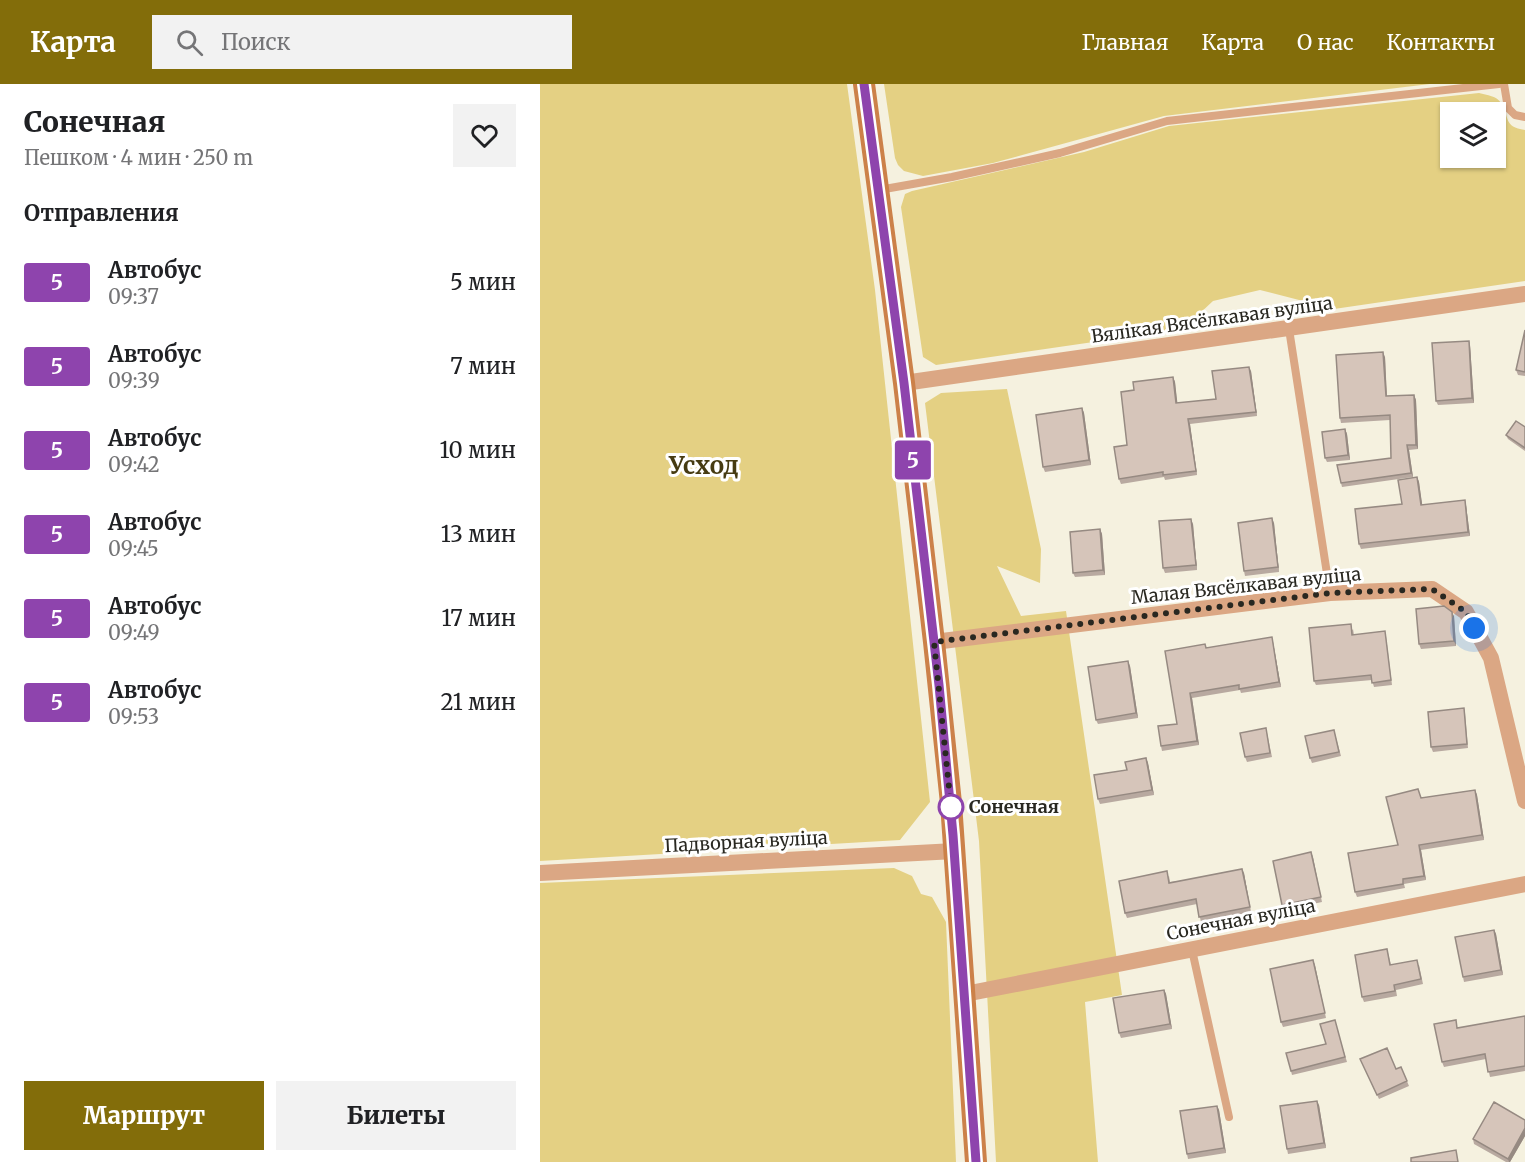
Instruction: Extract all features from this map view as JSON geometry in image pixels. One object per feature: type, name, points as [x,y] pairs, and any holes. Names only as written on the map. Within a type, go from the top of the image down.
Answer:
[{"type":"main road","points":[[864,84],[904,383],[934,642],[955,851],[976,1162]]},
{"type":"street","name":"Вялікая Вясёлкавая вуліца","points":[[904,383],[1525,294]]},
{"type":"street","name":"Малая Вясёлкавая вуліца","points":[[934,642],[1330,593],[1432,589],[1466,612],[1491,658],[1525,801]]},
{"type":"street","name":"Падворная вуліца","points":[[540,873],[955,851]]},
{"type":"street","name":"Сонечная вуліца","points":[[965,994],[1525,884]]},
{"type":"lane","points":[[879,190],[952,177],[1060,153],[1167,121],[1499,84]]},
{"type":"lane","points":[[1504,84],[1508,108],[1515,115],[1525,117]]},
{"type":"lane","points":[[1289,329],[1330,593]]},
{"type":"lane","points":[[1192,950],[1229,1117]]},
{"type":"shaded area","points":[[540,84],[847,84],[875,290],[930,802],[900,840],[540,861]]},
{"type":"shaded area","points":[[884,84],[1430,84],[1164,116],[993,163],[923,176],[904,171],[895,158]]},
{"type":"shaded area","points":[[1479,93],[1494,97],[1500,102],[1440,102],[1440,168],[1506,168],[1506,114],[1510,124],[1525,130],[1525,281],[1334,309],[1260,290],[1213,301],[1183,329],[936,365],[923,357],[901,207],[905,194],[1084,152],[1169,126]]},
{"type":"shaded area","points":[[1007,389],[1041,549],[1040,583],[997,566],[1021,616],[1066,611],[1122,995],[1085,1002],[1098,1162],[996,1162],[979,841],[925,403],[941,393]]},
{"type":"shaded area","points":[[894,868],[912,876],[921,894],[932,897],[946,922],[956,1162],[540,1162],[540,883]]},
{"type":"building","points":[[1525,330],[1525,372],[1516,370]]},
{"type":"building","points":[[1469,341],[1472,398],[1436,401],[1432,343]]},
{"type":"building","points":[[1383,352],[1386,396],[1414,395],[1416,445],[1407,445],[1411,473],[1341,483],[1337,465],[1391,458],[1390,415],[1340,418],[1336,355]]},
{"type":"building","points":[[1249,367],[1256,412],[1188,419],[1196,471],[1163,475],[1163,472],[1119,479],[1114,447],[1127,445],[1121,392],[1134,390],[1133,382],[1173,377],[1176,403],[1216,399],[1212,371]]},
{"type":"building","points":[[1082,408],[1089,460],[1043,467],[1036,415]]},
{"type":"building","points":[[1516,421],[1525,427],[1525,448],[1506,435]]},
{"type":"building","points":[[1345,429],[1348,455],[1325,458],[1322,432]]},
{"type":"building","points":[[1417,477],[1421,505],[1465,500],[1468,532],[1359,544],[1355,509],[1402,504],[1398,480]]},
{"type":"building","points":[[1272,518],[1278,567],[1244,571],[1238,523]]},
{"type":"building","points":[[1191,519],[1196,565],[1163,568],[1159,521]]},
{"type":"building","points":[[1100,529],[1103,570],[1073,573],[1070,532]]},
{"type":"building","points":[[1444,606],[1452,612],[1454,641],[1419,644],[1416,609]]},
{"type":"building","points":[[1351,624],[1352,635],[1385,631],[1391,680],[1372,683],[1371,675],[1314,681],[1309,628]]},
{"type":"building","points":[[1272,637],[1279,682],[1239,689],[1239,685],[1190,693],[1197,741],[1161,746],[1158,726],[1177,724],[1165,651],[1205,644],[1206,648]]},
{"type":"building","points":[[1128,661],[1136,713],[1096,720],[1088,667]]},
{"type":"building","points":[[1464,708],[1467,744],[1431,747],[1428,712]]},
{"type":"building","points":[[1266,728],[1270,753],[1245,757],[1240,733]]},
{"type":"building","points":[[1334,730],[1339,752],[1310,758],[1305,736]]},
{"type":"building","points":[[1146,758],[1152,790],[1098,799],[1094,775],[1127,770],[1125,762]]},
{"type":"building","points":[[1418,789],[1421,798],[1475,790],[1482,835],[1419,845],[1424,876],[1403,879],[1403,884],[1355,892],[1348,853],[1398,845],[1386,797]]},
{"type":"building","points":[[1311,852],[1321,897],[1282,905],[1273,861]]},
{"type":"building","points":[[1242,869],[1250,907],[1199,917],[1196,899],[1125,913],[1119,881],[1167,871],[1169,883]]},
{"type":"building","points":[[1494,930],[1501,970],[1463,977],[1455,937]]},
{"type":"building","points":[[1387,949],[1390,965],[1417,960],[1421,979],[1394,985],[1395,991],[1362,997],[1355,955]]},
{"type":"building","points":[[1313,960],[1325,1013],[1281,1022],[1270,969]]},
{"type":"building","points":[[1164,990],[1170,1024],[1119,1033],[1113,998]]},
{"type":"building","points":[[1525,1016],[1525,1066],[1488,1072],[1485,1054],[1442,1062],[1434,1024],[1456,1020],[1457,1028]]},
{"type":"building","points":[[1335,1020],[1345,1057],[1291,1071],[1286,1053],[1326,1044],[1320,1024]]},
{"type":"building","points":[[1387,1048],[1396,1069],[1401,1067],[1407,1081],[1377,1095],[1360,1059]]},
{"type":"building","points":[[1317,1101],[1324,1143],[1287,1149],[1280,1106]]},
{"type":"building","points":[[1494,1102],[1525,1120],[1525,1128],[1508,1159],[1473,1139]]},
{"type":"building","points":[[1217,1106],[1224,1148],[1187,1154],[1180,1111]]},
{"type":"building","points":[[1456,1150],[1458,1162],[1411,1162],[1411,1158]]},
{"type":"bus line","name":"5","points":[[864,84],[904,383],[939,685],[951,803],[976,1162]]},
{"type":"place","name":"Сонечная","points":[[951,807]]},
{"type":"district","name":"Усход","points":[[704,466]]},
{"type":"route","points":[[951,807],[934,642],[1330,593],[1432,589],[1466,612],[1474,628]]}]
